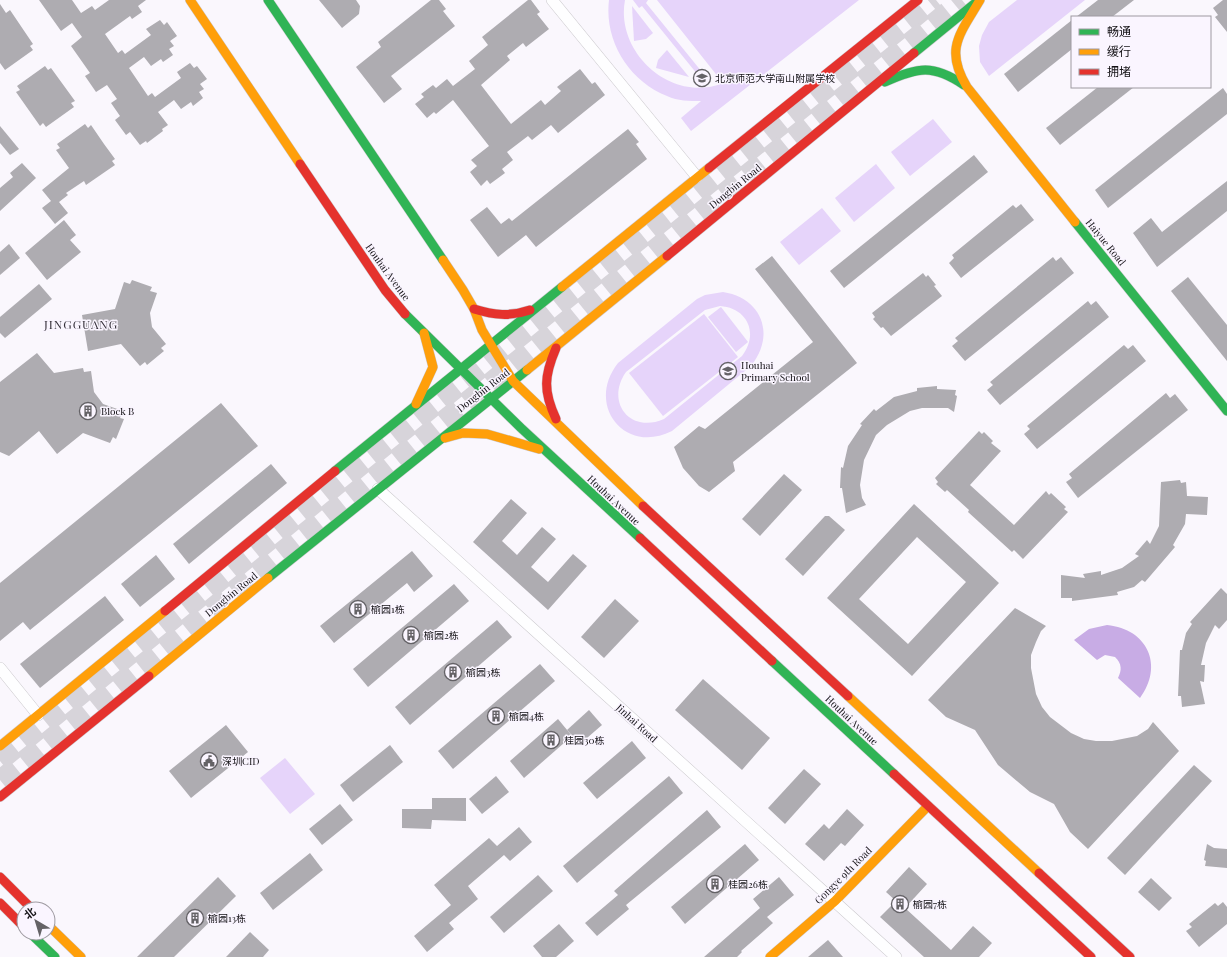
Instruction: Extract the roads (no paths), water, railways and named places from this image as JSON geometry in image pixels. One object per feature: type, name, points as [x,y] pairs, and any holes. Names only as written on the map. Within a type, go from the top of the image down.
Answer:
[{"type":"main road","name":"Houhai Avenue","points":[[190,0],[385,290],[406,315],[547,452],[1091,957]]},
{"type":"main road","name":"Houhai Avenue","points":[[268,0],[463,290],[474,309],[482,330],[513,381],[632,496],[1130,957]]},
{"type":"main road","points":[[0,746],[491,344],[918,0]]},
{"type":"main road","points":[[967,87],[957,69],[955,54],[961,34],[980,0]]},
{"type":"main road","name":"Dongbin Road","points":[[0,797],[437,441],[557,346],[980,0]]},
{"type":"main road","points":[[872,88],[910,70],[925,68],[951,75],[967,87]]},
{"type":"main road","name":"Haiyue Road","points":[[967,87],[1227,411]]},
{"type":"main road","points":[[474,309],[490,315],[503,316],[519,314],[537,307]]},
{"type":"main road","points":[[412,410],[433,367],[424,333]]},
{"type":"main road","points":[[557,346],[546,369],[544,385],[547,402],[561,428]]},
{"type":"main road","points":[[437,441],[462,433],[487,434],[547,452]]},
{"type":"main road","name":"Gongye 9th Road","points":[[770,957],[835,901],[928,806]]},
{"type":"main road","points":[[0,877],[24,901]]},
{"type":"main road","points":[[0,903],[16,919]]},
{"type":"main road","points":[[56,933],[81,957]]},
{"type":"main road","points":[[38,941],[55,957]]},
{"type":"street","points":[[552,0],[697,177]]},
{"type":"street","name":"Jinhai Road","points":[[378,489],[896,957]]},
{"type":"street","points":[[0,668],[38,715]]},
{"type":"tunnel","points":[[0,761],[375,454],[936,0]]},
{"type":"tunnel","points":[[0,780],[962,0]]},
{"type":"place","name":"北京师范大学南山附属学校","points":[[702,78]]},
{"type":"place","name":"Houhai Primary School","points":[[728,371]]},
{"type":"place","name":"Block B","points":[[88,411]]},
{"type":"place","name":"榆园1栋","points":[[358,609]]},
{"type":"place","name":"榆园2栋","points":[[411,635]]},
{"type":"place","name":"榆园3栋","points":[[453,672]]},
{"type":"place","name":"榆园4栋","points":[[496,716]]},
{"type":"place","name":"桂园30栋","points":[[551,740]]},
{"type":"place","name":"深圳CID","points":[[209,761]]},
{"type":"place","name":"桂园26栋","points":[[715,884]]},
{"type":"place","name":"榆园7栋","points":[[900,904]]},
{"type":"place","name":"榆园13栋","points":[[195,918]]},
{"type":"district","name":"JINGGUANG","points":[[81,325]]}]
